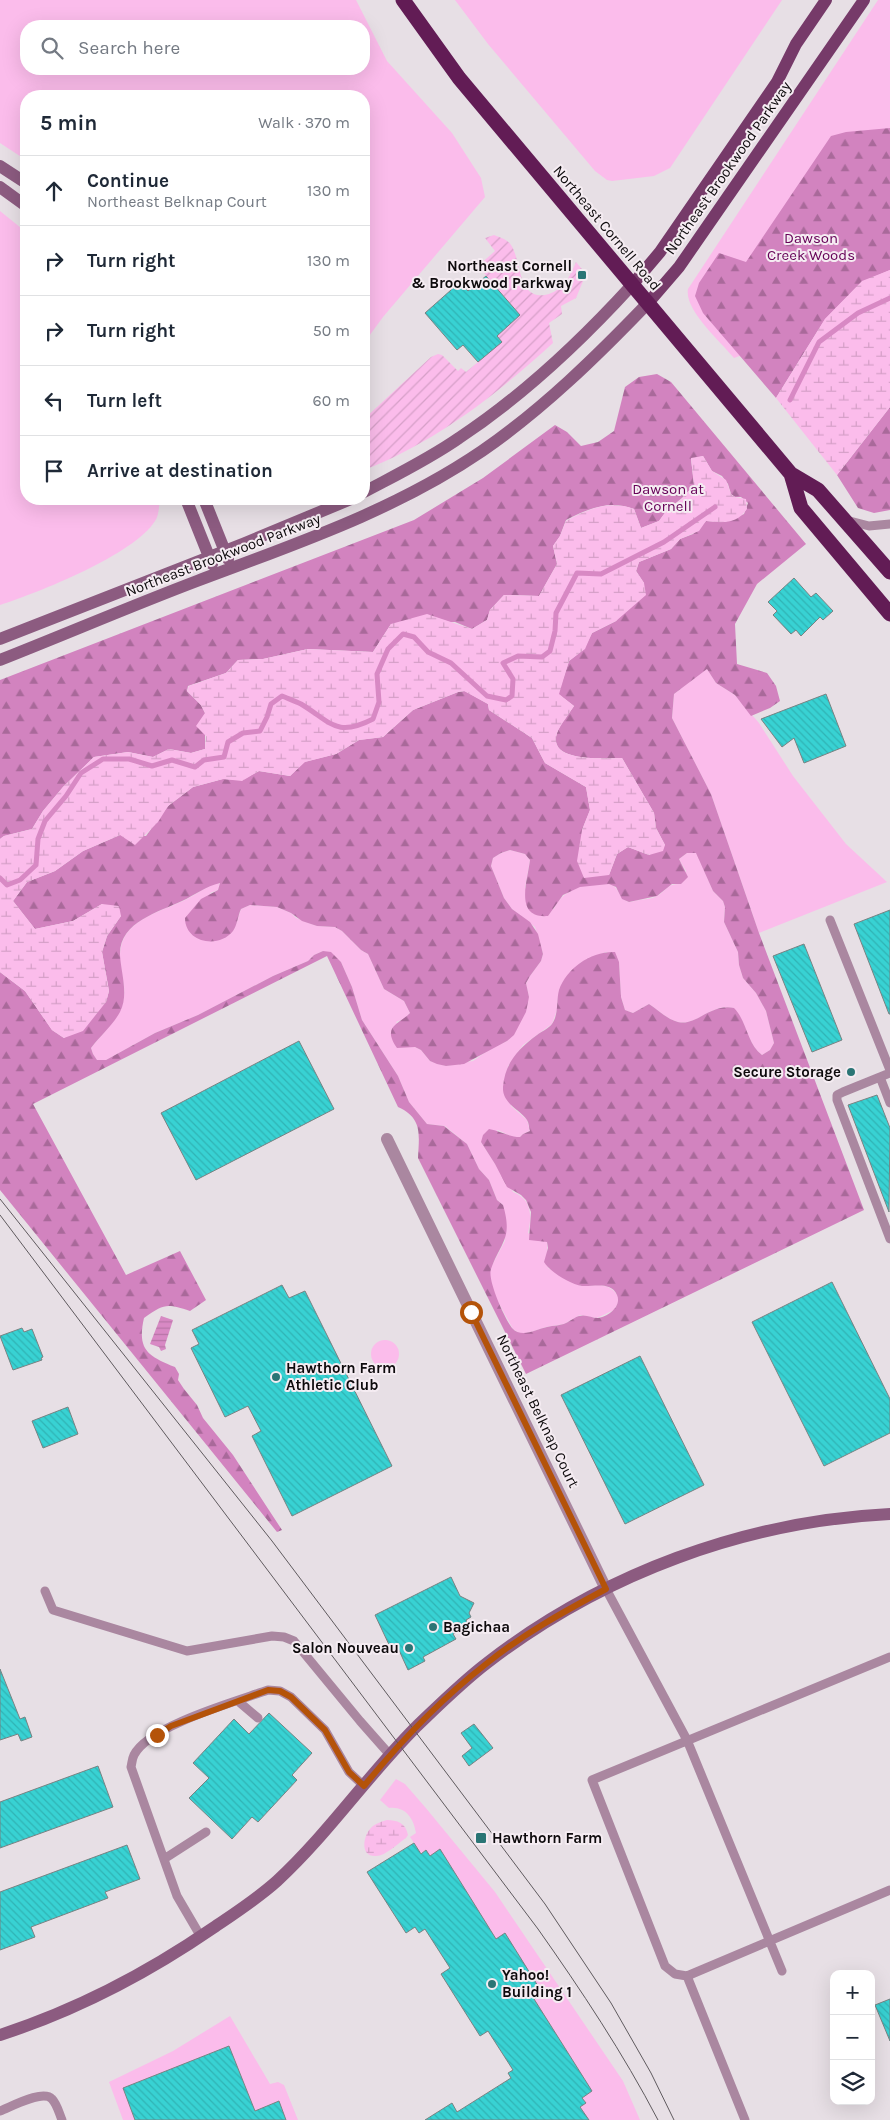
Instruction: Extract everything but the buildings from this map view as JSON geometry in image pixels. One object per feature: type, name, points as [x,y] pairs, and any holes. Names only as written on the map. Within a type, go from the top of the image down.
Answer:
[{"type":"highway","name":"Northeast Cornell Road","points":[[403,0],[459,78],[791,474],[818,490],[890,572]]},
{"type":"highway","name":"Northeast Cornell Road","points":[[791,474],[801,508],[890,614]]},
{"type":"main road","name":"Northeast Brookwood Parkway","points":[[370,489],[440,450],[512,400],[584,335],[632,285],[660,252],[777,82],[796,44],[826,0]]},
{"type":"main road","name":"Northeast Brookwood Parkway","points":[[0,660],[387,506],[456,468],[512,429],[584,367],[648,303],[679,267],[864,0]]},
{"type":"main road","points":[[0,166],[20,180]]},
{"type":"main road","points":[[0,187],[20,202]]},
{"type":"main road","points":[[188,505],[216,574]]},
{"type":"main road","points":[[206,505],[232,568]]},
{"type":"main road","name":"Northeast Brookwood Parkway","points":[[0,639],[336,505]]},
{"type":"main road","points":[[0,2035],[99,1997],[175,1954],[249,1904],[277,1881],[319,1839],[390,1754],[414,1729],[485,1664],[539,1627],[606,1589],[686,1553],[803,1524],[847,1517],[890,1514]]},
{"type":"street","name":"Northeast Belknap Court","points":[[387,1139],[606,1589]]},
{"type":"lane","points":[[846,520],[869,526],[890,524]]},
{"type":"lane","points":[[830,920],[890,1072],[837,1095],[837,1100],[886,1219],[890,1239]]},
{"type":"lane","points":[[880,1077],[890,1103]]},
{"type":"lane","points":[[606,1589],[687,1740],[782,1971]]},
{"type":"lane","points":[[46,1591],[53,1610],[187,1651],[272,1636],[284,1637],[294,1641],[390,1754]]},
{"type":"lane","points":[[890,1657],[592,1780],[665,1966],[675,1974],[686,1976],[890,1890]]},
{"type":"lane","points":[[201,1937],[177,1896],[131,1767],[134,1755],[142,1746],[171,1726],[268,1690],[280,1691],[291,1697],[325,1730],[349,1772],[364,1786]]},
{"type":"lane","points":[[238,1701],[258,1718]]},
{"type":"lane","points":[[164,1859],[206,1832]]},
{"type":"lane","points":[[686,1976],[745,2120]]},
{"type":"lane","points":[[0,2111],[38,2096],[46,2095],[52,2098],[62,2120]]},
{"type":"green space","points":[[0,0],[356,0],[366,20],[20,20],[20,75],[370,75],[370,28],[387,61],[452,133],[481,178],[485,197],[370,335],[370,90],[20,90],[20,156],[0,143]]},
{"type":"green space","points":[[455,0],[782,0],[670,168],[654,176],[612,181],[607,180],[595,171],[488,44]]},
{"type":"green space","name":"Dawson Creek Woods","points":[[878,0],[890,0],[890,302],[734,358],[697,316],[688,297],[688,289]]},
{"type":"green space","name":"Dawson Creek Woods","points":[[890,128],[890,270],[862,282],[825,319],[776,398],[703,313],[695,296],[699,283],[719,253],[746,262],[831,136],[846,132]]},
{"type":"green space","points":[[0,211],[20,227],[20,505],[159,505],[155,521],[144,534],[128,546],[84,571],[0,605]]},
{"type":"green space","points":[[494,235],[506,240],[511,245],[526,287],[531,292],[539,295],[549,294],[559,289],[569,277],[576,262],[586,274],[576,298],[561,306],[562,314],[549,323],[553,343],[510,380],[441,431],[416,446],[370,467],[370,413],[431,357],[438,354],[442,355],[458,371],[461,368],[466,372],[502,342],[497,336],[520,315],[478,266],[495,251],[485,238]]},
{"type":"green space","points":[[890,270],[890,407],[837,475],[776,398],[825,319],[862,281]]},
{"type":"green space","name":"Dawson at Cornell","points":[[657,374],[671,382],[806,544],[757,584],[735,624],[737,664],[767,673],[776,686],[780,701],[770,708],[751,716],[735,695],[716,683],[707,669],[674,694],[672,718],[711,794],[759,933],[864,1210],[526,1374],[418,1158],[419,1135],[416,1122],[406,1111],[398,1107],[327,956],[33,1104],[126,1275],[180,1251],[206,1300],[190,1311],[166,1306],[144,1318],[142,1329],[143,1344],[151,1355],[175,1367],[179,1374],[178,1380],[197,1405],[203,1418],[233,1455],[282,1530],[277,1532],[0,1190],[0,972],[25,991],[52,1030],[64,1038],[106,1002],[109,991],[102,952],[107,936],[121,916],[102,904],[73,921],[35,929],[13,901],[27,882],[55,871],[83,851],[120,835],[146,836],[168,806],[193,787],[223,779],[242,780],[259,771],[290,776],[304,762],[336,754],[359,740],[383,737],[413,710],[465,691],[488,704],[489,710],[532,738],[545,763],[586,787],[590,810],[582,830],[609,875],[617,854],[628,847],[649,855],[665,845],[656,828],[654,813],[622,758],[579,757],[560,750],[556,743],[558,730],[574,706],[558,694],[569,661],[584,649],[592,633],[616,621],[644,583],[636,571],[639,562],[671,549],[680,539],[693,534],[706,521],[725,522],[744,514],[748,503],[741,497],[735,497],[731,494],[728,484],[722,476],[712,471],[703,456],[691,459],[694,485],[667,510],[659,521],[641,528],[634,509],[616,505],[591,509],[566,520],[560,536],[553,546],[557,564],[539,596],[504,595],[490,610],[487,620],[472,629],[455,622],[391,624],[373,652],[308,649],[263,659],[238,660],[226,673],[188,686],[187,691],[201,705],[205,713],[205,749],[191,753],[169,749],[153,757],[128,752],[94,757],[63,787],[43,811],[32,829],[4,836],[0,839],[0,680],[414,520],[483,478],[555,425],[567,432],[581,446],[598,442],[614,431],[625,387],[639,377]],"holes":[[[510,850],[525,854],[530,860],[525,896],[526,905],[530,911],[537,915],[548,916],[563,895],[580,887],[609,884],[616,887],[622,899],[629,902],[657,896],[672,884],[681,884],[688,877],[679,859],[687,853],[696,853],[713,891],[723,901],[725,907],[724,922],[738,952],[743,978],[756,993],[766,1011],[774,1043],[770,1050],[762,1055],[753,1045],[742,1019],[734,1008],[725,1007],[717,1009],[689,1022],[682,1023],[668,1018],[649,1004],[633,1013],[625,1010],[621,997],[619,962],[615,952],[597,954],[574,968],[559,990],[556,1016],[552,1024],[518,1051],[504,1078],[503,1093],[505,1098],[524,1116],[530,1131],[520,1137],[489,1129],[483,1135],[481,1142],[507,1187],[526,1200],[531,1212],[529,1240],[547,1242],[548,1248],[544,1262],[547,1266],[561,1277],[577,1285],[606,1286],[611,1288],[617,1295],[618,1303],[610,1313],[602,1317],[584,1315],[564,1324],[520,1333],[512,1328],[501,1308],[490,1274],[506,1233],[507,1225],[503,1205],[497,1200],[489,1180],[479,1169],[467,1144],[444,1126],[427,1124],[409,1102],[398,1076],[362,1020],[352,987],[341,962],[331,952],[323,951],[314,955],[308,961],[273,976],[198,1015],[155,1033],[106,1060],[97,1060],[91,1048],[114,1021],[123,1005],[124,984],[120,955],[121,944],[126,934],[133,926],[152,914],[220,883],[218,890],[201,899],[185,918],[186,926],[196,938],[212,941],[227,937],[233,931],[241,909],[250,905],[277,907],[291,913],[302,921],[317,926],[335,927],[368,954],[384,989],[404,1001],[410,1013],[391,1030],[391,1035],[397,1048],[415,1047],[421,1050],[430,1061],[437,1064],[446,1066],[464,1064],[507,1041],[514,1035],[526,1012],[529,997],[526,983],[541,961],[543,954],[538,934],[530,922],[512,909],[504,898],[491,866],[493,858],[501,853]]]},
{"type":"green space","points":[[890,407],[890,510],[874,513],[858,508],[837,475]]},
{"type":"green space","points":[[703,456],[712,471],[726,480],[731,494],[735,497],[746,499],[747,509],[734,520],[724,522],[706,521],[699,531],[680,539],[671,549],[639,562],[636,571],[644,583],[646,595],[616,621],[592,633],[585,649],[569,661],[559,694],[574,706],[557,733],[556,743],[560,750],[579,757],[622,758],[654,813],[656,828],[665,845],[663,851],[649,855],[628,847],[617,854],[609,875],[584,878],[577,861],[582,830],[590,810],[586,787],[545,763],[532,738],[489,710],[488,704],[464,691],[458,692],[413,710],[383,737],[359,740],[336,754],[305,762],[290,776],[259,771],[242,781],[223,779],[193,787],[168,806],[158,822],[135,845],[120,835],[83,851],[55,871],[27,882],[13,901],[35,929],[73,921],[102,904],[119,906],[121,916],[107,936],[102,952],[109,991],[106,1002],[83,1031],[64,1038],[52,1030],[25,991],[0,972],[0,880],[6,886],[16,881],[6,882],[0,875],[0,839],[4,836],[32,829],[43,811],[63,787],[94,757],[128,752],[153,757],[169,749],[191,753],[205,749],[206,736],[196,726],[205,713],[201,705],[187,691],[189,686],[226,673],[238,660],[263,659],[308,649],[373,652],[391,624],[427,614],[472,629],[487,620],[490,610],[504,595],[539,596],[557,564],[553,546],[560,536],[566,521],[599,507],[616,505],[634,509],[641,528],[659,521],[667,510],[682,499],[694,485],[691,458]]},
{"type":"green space","points":[[707,668],[716,683],[735,695],[759,723],[793,776],[846,844],[887,882],[759,933],[711,794],[672,718],[674,694]]},
{"type":"green space","points":[[510,850],[525,854],[530,860],[525,888],[554,909],[557,903],[570,892],[578,887],[594,883],[610,884],[629,902],[655,897],[671,885],[681,884],[686,871],[679,859],[687,853],[697,853],[713,891],[723,901],[725,907],[724,922],[738,952],[743,978],[756,993],[766,1011],[774,1043],[770,1050],[762,1055],[753,1045],[738,1013],[733,1008],[717,1009],[689,1022],[682,1023],[668,1018],[649,1004],[633,1013],[625,1010],[621,997],[619,962],[615,956],[606,952],[580,963],[558,996],[557,1010],[552,1024],[523,1045],[508,1066],[507,1073],[511,1106],[527,1120],[530,1131],[520,1137],[512,1137],[498,1130],[481,1142],[513,1192],[524,1199],[527,1204],[530,1214],[528,1233],[547,1242],[548,1268],[581,1286],[600,1285],[608,1287],[618,1296],[618,1303],[614,1310],[597,1318],[580,1315],[564,1324],[528,1333],[519,1333],[513,1329],[493,1293],[489,1271],[505,1241],[503,1205],[497,1200],[489,1180],[479,1169],[467,1144],[445,1126],[427,1124],[409,1102],[398,1076],[362,1020],[352,987],[341,962],[323,951],[314,955],[308,961],[273,976],[198,1015],[155,1033],[106,1060],[97,1060],[91,1048],[114,1020],[122,1004],[124,986],[120,952],[124,938],[130,930],[137,923],[155,913],[220,882],[218,890],[210,893],[236,924],[241,909],[250,905],[277,907],[291,913],[296,918],[317,926],[335,927],[342,931],[361,950],[368,954],[384,989],[404,1001],[410,1013],[404,1019],[396,1022],[415,1047],[421,1050],[430,1061],[446,1066],[473,1061],[490,1049],[507,1041],[529,997],[526,983],[541,961],[543,954],[535,927],[512,909],[504,898],[491,866],[493,858]]},
{"type":"green space","points":[[385,1340],[395,1344],[399,1354],[395,1364],[385,1368],[375,1364],[371,1354],[375,1344]]},
{"type":"green space","points":[[396,1779],[405,1784],[495,1892],[623,2081],[640,2120],[584,2120],[579,2107],[586,2103],[582,2098],[592,2091],[534,1999],[543,1994],[504,1934],[496,1939],[440,1850],[430,1856],[426,1850],[421,1853],[410,1837],[416,1833],[413,1822],[408,1814],[400,1809],[389,1808],[380,1800]]},
{"type":"green space","points":[[387,1820],[401,1823],[408,1835],[384,1854],[376,1856],[367,1853],[364,1846],[368,1832],[375,1824]]},
{"type":"green space","points":[[230,2016],[270,2084],[278,2082],[284,2085],[298,2120],[286,2120],[279,2101],[255,2111],[229,2046],[123,2088],[135,2120],[123,2120],[109,2082],[173,2051]]},
{"type":"shaded area","points":[[161,1316],[173,1320],[165,1345],[166,1349],[161,1351],[159,1347],[150,1344]]},
{"type":"waterway","points":[[790,400],[819,342],[858,313],[890,298]]},
{"type":"waterway","points":[[0,878],[7,885],[20,880],[36,865],[38,839],[45,821],[66,796],[81,773],[103,759],[129,759],[152,766],[172,760],[195,767],[204,760],[224,757],[228,742],[243,733],[260,731],[271,704],[282,696],[301,704],[334,725],[350,727],[361,725],[373,719],[379,702],[377,674],[388,649],[403,634],[414,637],[428,652],[451,663],[487,696],[506,700],[512,696],[513,679],[503,663],[518,656],[542,657],[550,651],[555,631],[556,613],[577,573],[601,574],[664,542],[715,507]]},
{"type":"tram line","points":[[0,1199],[272,1541],[545,1904],[611,2003],[651,2073],[674,2120]]},
{"type":"tram line","points":[[0,1215],[538,1929],[601,2022],[631,2070],[658,2120]]},
{"type":"place","name":"Northeast Cornell & Brookwood Parkway","points":[[582,275]]},
{"type":"place","name":"Secure Storage","points":[[851,1072]]},
{"type":"place","name":"Hawthorn Farm Athletic Club","points":[[276,1377]]},
{"type":"place","name":"Bagichaa","points":[[433,1627]]},
{"type":"place","name":"Salon Nouveau","points":[[409,1648]]},
{"type":"place","name":"Hawthorn Farm","points":[[481,1838]]},
{"type":"place","name":"Yahoo! Building 1","points":[[492,1984]]},
{"type":"route","points":[[157,1735],[171,1726],[268,1690],[280,1691],[291,1697],[325,1730],[349,1772],[364,1786],[414,1729],[485,1664],[539,1627],[606,1589],[471,1312]]}]
